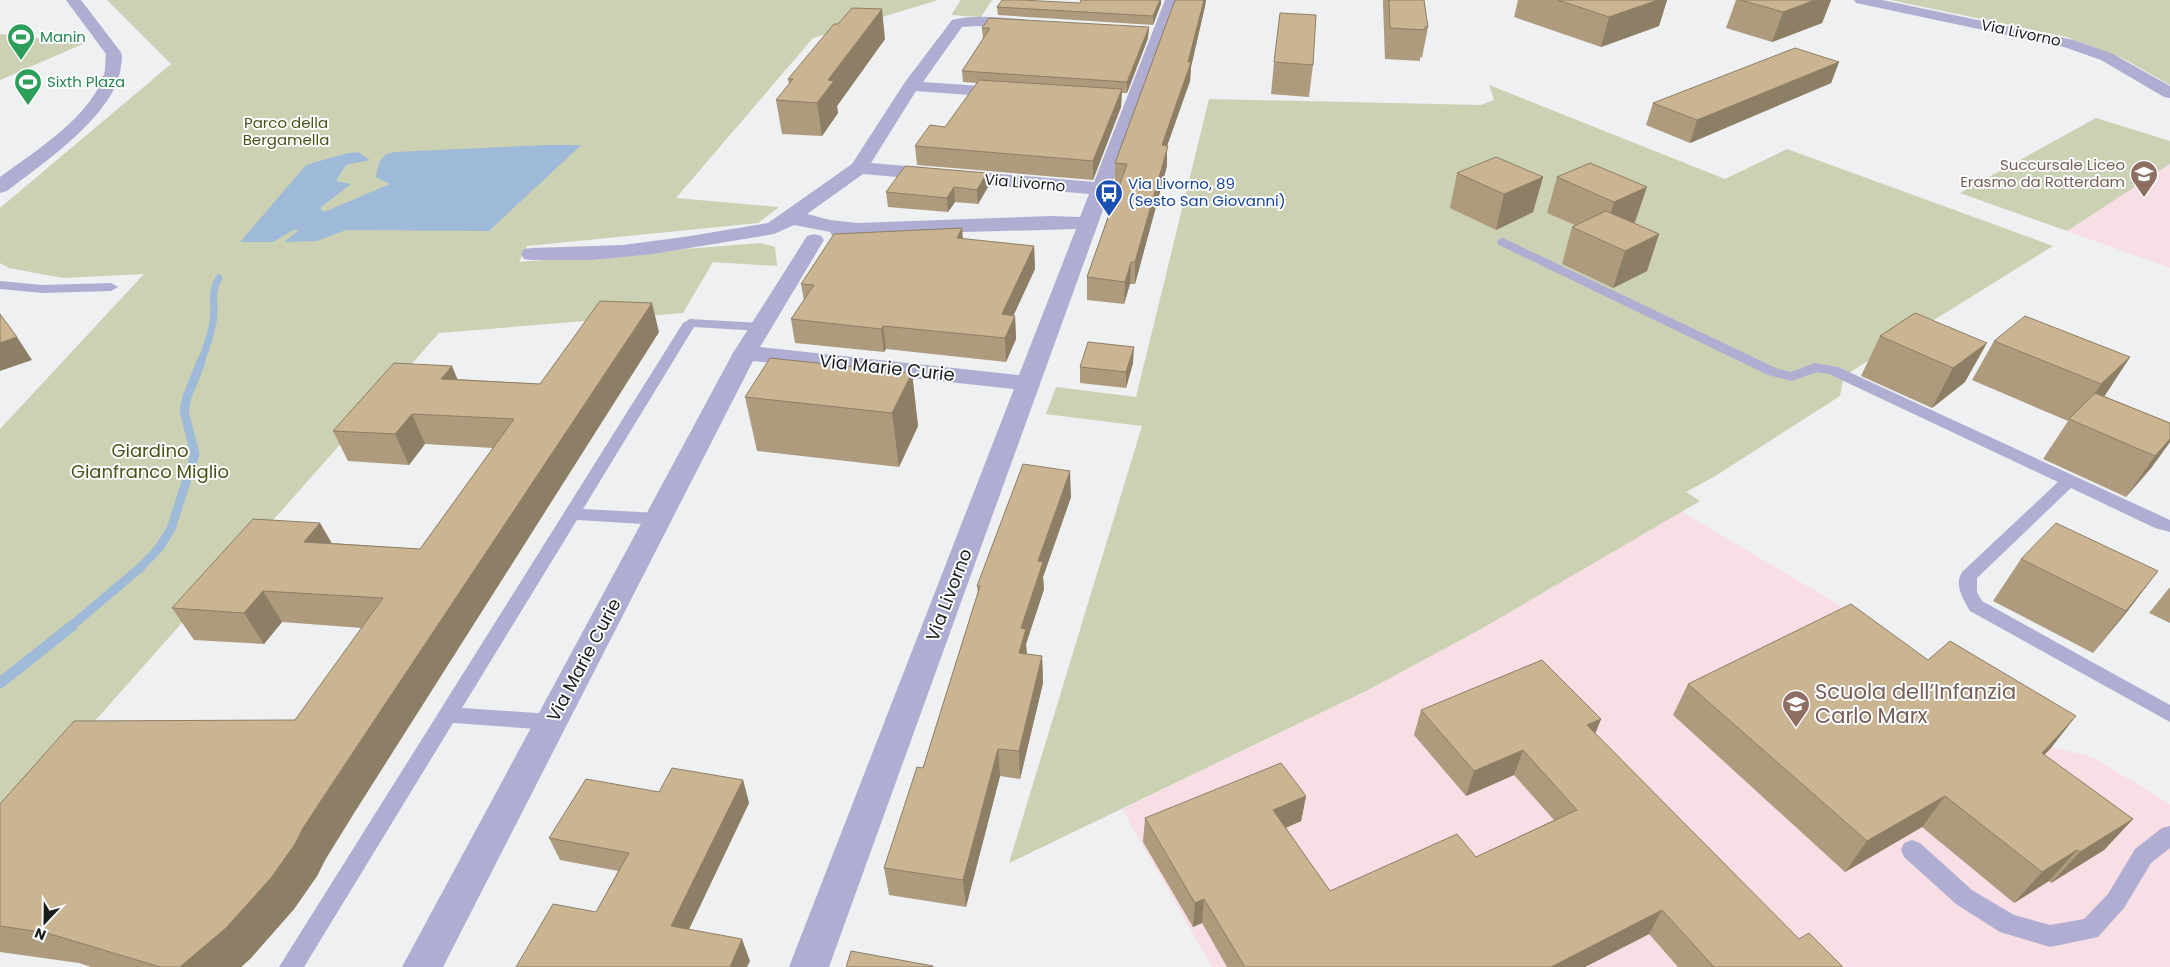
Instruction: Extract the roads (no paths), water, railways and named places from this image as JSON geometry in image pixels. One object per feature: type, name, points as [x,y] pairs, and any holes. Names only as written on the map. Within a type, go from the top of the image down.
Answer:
[{"type":"street","points":[[0,187],[64,136],[87,115],[103,96],[113,75],[114,54],[73,0]]},
{"type":"street","name":"Via Livorno","points":[[809,967],[1101,189],[1125,101],[1152,32],[1172,0]]},
{"type":"street","name":"Via Livorno","points":[[1861,0],[2068,43],[2107,57],[2170,93]]},
{"type":"street","points":[[780,236],[825,193],[859,168],[911,86],[957,23],[977,21],[1036,24]]},
{"type":"street","points":[[911,86],[1029,94]]},
{"type":"street","name":"Via Livorno","points":[[859,168],[1101,189]]},
{"type":"street","name":"Via Marie Curie","points":[[422,967],[753,340],[818,231],[819,206],[825,193]]},
{"type":"street","points":[[532,254],[558,255],[710,240],[759,239],[780,236],[798,244],[818,231],[1088,222]]},
{"type":"street","points":[[780,236],[790,277]]},
{"type":"street","name":"Via Marie Curie","points":[[753,340],[1028,383]]},
{"type":"lane","points":[[1503,242],[1773,372],[1792,377],[1816,367],[1833,370],[2161,524],[2170,526]]},
{"type":"lane","points":[[0,285],[42,289],[111,287]]},
{"type":"lane","points":[[291,967],[690,323],[753,340]]},
{"type":"lane","points":[[2069,481],[1968,576],[1968,592],[1976,606],[2170,714]]},
{"type":"lane","points":[[572,514],[658,519]]},
{"type":"lane","points":[[447,715],[551,722]]},
{"type":"lane","points":[[1912,850],[1964,897],[2008,924],[2050,936],[2090,929],[2116,901],[2143,856],[2170,834]]},
{"type":"water","points":[[581,145],[489,231],[346,230],[317,241],[284,242],[299,230],[293,230],[273,242],[240,242],[306,165],[358,152],[370,160],[346,165],[336,181],[351,184],[320,208],[324,212],[390,184],[375,177],[380,161],[386,154],[395,152]]},
{"type":"waterway","points":[[200,363],[211,332],[214,313],[214,292],[219,278]]},
{"type":"waterway","points":[[70,627],[140,568],[159,548],[171,529],[195,454],[184,411],[187,397],[201,362]]},
{"type":"waterway","points":[[0,683],[72,626]]},
{"type":"place","name":"Manin","points":[[21,61]]},
{"type":"place","name":"Sixth Plaza","points":[[28,106]]},
{"type":"place","name":"Succursale Liceo Erasmo da Rotterdam","points":[[2144,198]]},
{"type":"place","name":"Via Livorno, 89 (Sesto San Giovanni)","points":[[1109,217]]},
{"type":"place","name":"Scuola dell’Infanzia Carlo Marx","points":[[1796,728]]},
{"type":"park label","name":"Parco della Bergamella","points":[[286,132]]},
{"type":"park label","name":"Giardino Gianfranco Miglio","points":[[150,461]]}]
